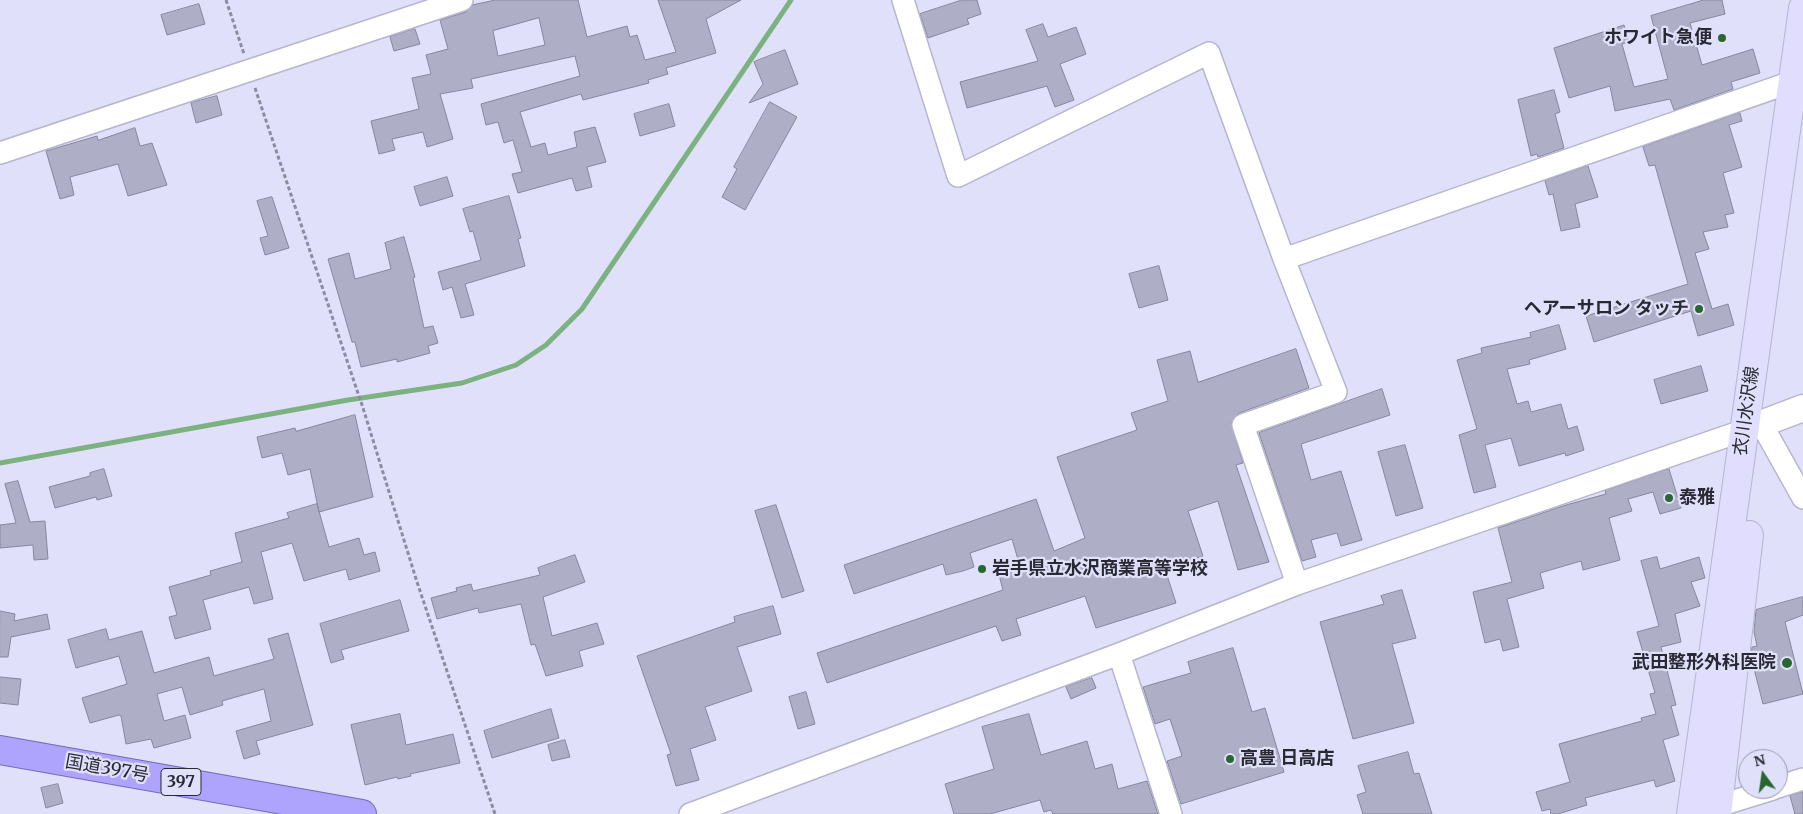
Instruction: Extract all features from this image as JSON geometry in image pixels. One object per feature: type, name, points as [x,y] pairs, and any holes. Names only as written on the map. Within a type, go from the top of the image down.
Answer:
[{"type":"highway","name":"国道397号","points":[[0,750],[362,814]]},
{"type":"main road","name":"衣川水沢線","points":[[1717,810],[1753,427],[1798,81],[1803,8]]},
{"type":"main road","name":"衣川水沢線","points":[[1691,814],[1753,427],[1803,150]]},
{"type":"street","points":[[0,152],[462,0]]},
{"type":"street","points":[[903,0],[958,176],[1209,53],[1284,259],[1336,392],[1243,425],[1296,584]]},
{"type":"street","points":[[1284,259],[1798,81]]},
{"type":"street","points":[[690,814],[1119,654],[1296,584],[1753,427],[1803,408]]},
{"type":"street","points":[[1753,427],[1803,498]]},
{"type":"street","points":[[1119,654],[1171,814]]},
{"type":"street","points":[[1788,784],[1803,780]]},
{"type":"street","points":[[1717,810],[1746,799]]},
{"type":"path","points":[[226,0],[364,408],[418,582],[495,814]]},
{"type":"building","points":[[496,0],[578,0],[587,37],[627,26],[630,37],[637,35],[645,60],[676,52],[658,0],[741,0],[706,19],[716,53],[666,68],[668,74],[648,80],[649,83],[583,100],[581,94],[520,112],[531,147],[545,143],[548,155],[577,147],[574,132],[595,127],[606,162],[587,167],[592,187],[576,191],[572,178],[518,193],[512,174],[522,172],[513,140],[504,143],[498,122],[486,125],[481,104],[580,76],[575,56],[471,79],[473,88],[440,94],[453,139],[427,147],[423,132],[392,139],[395,150],[379,154],[371,121],[419,109],[412,78],[431,74],[426,55],[448,49],[440,20],[466,12],[473,5]],"holes":[[[539,18],[545,45],[498,56],[493,31]]]},
{"type":"building","points":[[962,0],[977,0],[981,14],[967,19],[969,24],[928,38],[920,14]]},
{"type":"building","points":[[1704,0],[1722,0],[1725,14],[1690,23],[1702,65],[1753,49],[1760,73],[1731,82],[1733,89],[1674,110],[1670,99],[1615,111],[1610,86],[1569,98],[1554,48],[1624,25],[1629,42],[1622,44],[1634,87],[1668,79],[1651,16]]},
{"type":"building","points":[[199,4],[205,24],[167,35],[161,15]]},
{"type":"building","points":[[1043,24],[1048,37],[1076,27],[1086,54],[1060,64],[1074,100],[1055,107],[1047,86],[967,108],[960,82],[1038,61],[1026,30]]},
{"type":"building","points":[[415,29],[420,44],[394,51],[390,37]]},
{"type":"building","points":[[785,50],[798,84],[749,103],[763,84],[754,62]]},
{"type":"building","points":[[1554,90],[1560,112],[1555,114],[1564,148],[1538,157],[1537,154],[1531,156],[1518,100]]},
{"type":"building","points":[[217,96],[222,115],[196,123],[191,103]]},
{"type":"building","points":[[770,102],[797,117],[745,210],[722,197],[737,169],[734,167]]},
{"type":"building","points":[[669,104],[675,126],[640,136],[634,114]]},
{"type":"building","points":[[1740,113],[1742,121],[1729,125],[1742,167],[1723,173],[1734,213],[1725,215],[1728,227],[1703,232],[1709,249],[1695,253],[1712,309],[1728,304],[1734,325],[1698,336],[1691,311],[1594,342],[1586,316],[1688,284],[1655,165],[1649,166],[1643,147]]},
{"type":"building","points":[[135,128],[140,146],[152,143],[167,185],[128,196],[118,164],[70,177],[74,195],[60,199],[46,151],[97,136],[98,140]]},
{"type":"building","points":[[1588,166],[1598,197],[1575,204],[1580,227],[1561,231],[1553,194],[1549,195],[1545,181]]},
{"type":"building","points":[[447,177],[453,196],[420,206],[414,187]]},
{"type":"building","points":[[509,196],[521,238],[518,239],[525,266],[465,284],[474,315],[461,318],[452,287],[443,290],[438,272],[481,260],[473,231],[470,232],[463,209]]},
{"type":"building","points":[[272,197],[289,248],[265,255],[260,238],[268,236],[257,201]]},
{"type":"building","points":[[404,237],[415,277],[413,278],[424,328],[433,326],[438,343],[428,346],[430,353],[397,362],[397,359],[361,367],[355,342],[352,342],[328,259],[349,253],[355,279],[391,269],[385,243]]},
{"type":"building","points":[[1159,266],[1168,300],[1139,308],[1129,274]]},
{"type":"building","points":[[1559,325],[1566,349],[1529,360],[1530,364],[1507,369],[1517,404],[1528,401],[1531,412],[1561,404],[1568,429],[1577,426],[1584,450],[1566,456],[1565,453],[1519,466],[1511,438],[1485,445],[1496,487],[1474,493],[1459,435],[1477,429],[1457,360],[1482,353],[1481,348],[1531,337],[1530,333]]},
{"type":"building","points":[[1296,349],[1309,388],[1239,413],[1231,423],[1243,463],[1236,465],[1269,562],[1238,570],[1218,501],[1188,511],[1203,556],[1165,569],[1176,603],[1096,628],[1085,596],[1016,619],[1021,635],[1002,641],[996,626],[827,683],[817,653],[1003,590],[999,575],[1021,570],[1012,539],[970,553],[974,567],[963,571],[946,575],[943,564],[854,594],[844,565],[1036,499],[1054,551],[1085,538],[1057,457],[1137,430],[1131,413],[1168,401],[1157,360],[1190,351],[1198,382]]},
{"type":"building","points":[[1701,366],[1708,391],[1661,404],[1654,380]]},
{"type":"building","points":[[1382,389],[1390,415],[1301,444],[1311,480],[1341,471],[1362,540],[1341,546],[1337,533],[1311,540],[1316,557],[1302,561],[1259,433]]},
{"type":"building","points":[[355,415],[373,497],[319,512],[310,469],[288,475],[282,453],[262,458],[257,437],[295,428],[296,431]]},
{"type":"building","points":[[1405,445],[1423,508],[1396,516],[1378,452]]},
{"type":"building","points":[[104,469],[112,496],[97,500],[96,497],[55,508],[49,487],[90,476],[90,473]]},
{"type":"building","points":[[1669,469],[1681,508],[1660,514],[1653,492],[1628,499],[1632,511],[1609,518],[1620,560],[1583,570],[1581,561],[1540,573],[1544,588],[1507,599],[1519,647],[1503,651],[1500,639],[1485,643],[1473,592],[1512,582],[1498,528],[1566,505],[1606,494],[1605,491]]},
{"type":"building","points":[[18,481],[30,522],[45,521],[48,559],[34,560],[33,545],[0,548],[0,525],[16,523],[5,484]]},
{"type":"building","points":[[317,504],[329,547],[359,538],[364,555],[375,552],[380,571],[349,580],[346,569],[304,581],[292,543],[261,552],[273,599],[254,604],[249,587],[203,600],[211,629],[175,639],[169,617],[177,615],[169,587],[211,575],[210,571],[242,562],[235,533],[289,518],[287,513]]},
{"type":"building","points":[[776,505],[804,591],[782,598],[755,511]]},
{"type":"building","points":[[575,555],[585,582],[543,597],[552,636],[597,623],[604,644],[579,651],[583,666],[546,676],[535,644],[531,645],[521,604],[479,613],[478,608],[437,619],[431,598],[457,591],[456,588],[471,584],[473,591],[540,575],[538,568]]},
{"type":"building","points":[[1657,557],[1660,569],[1699,557],[1705,578],[1691,582],[1700,606],[1675,614],[1681,642],[1661,647],[1676,705],[1671,706],[1679,735],[1663,740],[1675,781],[1656,787],[1654,780],[1585,798],[1587,805],[1558,814],[1551,814],[1550,809],[1542,811],[1536,792],[1570,782],[1559,744],[1642,721],[1641,718],[1656,714],[1650,694],[1655,693],[1637,632],[1659,626],[1641,561]]},
{"type":"building","points":[[1402,590],[1416,638],[1392,644],[1414,723],[1353,739],[1320,622],[1384,604],[1381,596]]},
{"type":"building","points":[[1803,597],[1803,615],[1785,622],[1803,694],[1763,704],[1751,657],[1752,647],[1757,646],[1754,632],[1756,610]]},
{"type":"building","points":[[400,600],[409,631],[341,650],[344,659],[331,663],[320,624]]},
{"type":"building","points":[[773,606],[781,634],[737,647],[752,691],[705,707],[716,740],[690,749],[699,780],[676,786],[667,755],[671,754],[637,656],[735,622],[734,617]]},
{"type":"building","points":[[0,611],[15,614],[14,621],[47,614],[50,629],[11,637],[8,657],[0,657]]},
{"type":"building","points":[[106,629],[109,640],[142,631],[154,673],[209,657],[214,676],[274,659],[268,639],[288,633],[313,725],[256,741],[260,754],[244,759],[236,731],[271,721],[264,689],[222,701],[223,705],[190,715],[182,687],[157,694],[164,721],[185,715],[191,738],[154,748],[151,739],[126,744],[121,716],[90,723],[82,698],[127,684],[119,656],[76,668],[68,640]]},
{"type":"building","points":[[1233,648],[1252,712],[1265,708],[1284,772],[1181,804],[1167,761],[1182,756],[1170,719],[1155,724],[1143,687],[1191,673],[1188,662]]},
{"type":"building","points":[[0,677],[21,679],[18,705],[0,703]]},
{"type":"building","points":[[1092,678],[1096,688],[1071,699],[1066,687]]},
{"type":"building","points":[[806,692],[815,724],[798,729],[789,697]]},
{"type":"building","points":[[551,709],[559,738],[492,758],[484,731]]},
{"type":"building","points":[[400,714],[406,745],[453,734],[460,763],[410,774],[411,776],[398,779],[397,777],[365,785],[351,725]]},
{"type":"building","points":[[1029,714],[1041,755],[1087,741],[1095,769],[1112,764],[1118,789],[1147,781],[1158,814],[1053,814],[1051,810],[1044,812],[1040,800],[990,814],[954,814],[945,784],[994,769],[982,727]]},
{"type":"building","points":[[565,740],[570,757],[552,761],[548,745]]},
{"type":"building","points":[[1408,752],[1414,774],[1419,773],[1432,814],[1363,814],[1357,795],[1366,792],[1358,766]]},
{"type":"building","points":[[58,784],[63,803],[46,808],[41,788]]},
{"type":"building","points":[[1803,792],[1803,814],[1795,814],[1790,796]]},
{"type":"waterway","points":[[0,463],[348,400],[462,383],[516,365],[546,345],[582,309],[791,0]]},
{"type":"place","name":"ホワイト急便","points":[[1722,38]]},
{"type":"place","name":"ヘアーサロン タッチ","points":[[1699,309]]},
{"type":"place","name":"泰雅","points":[[1669,498]]},
{"type":"place","name":"岩手県立水沢商業高等学校","points":[[982,569]]},
{"type":"place","name":"武田整形外科医院","points":[[1787,663]]},
{"type":"place","name":"高豊 日高店","points":[[1230,759]]}]
